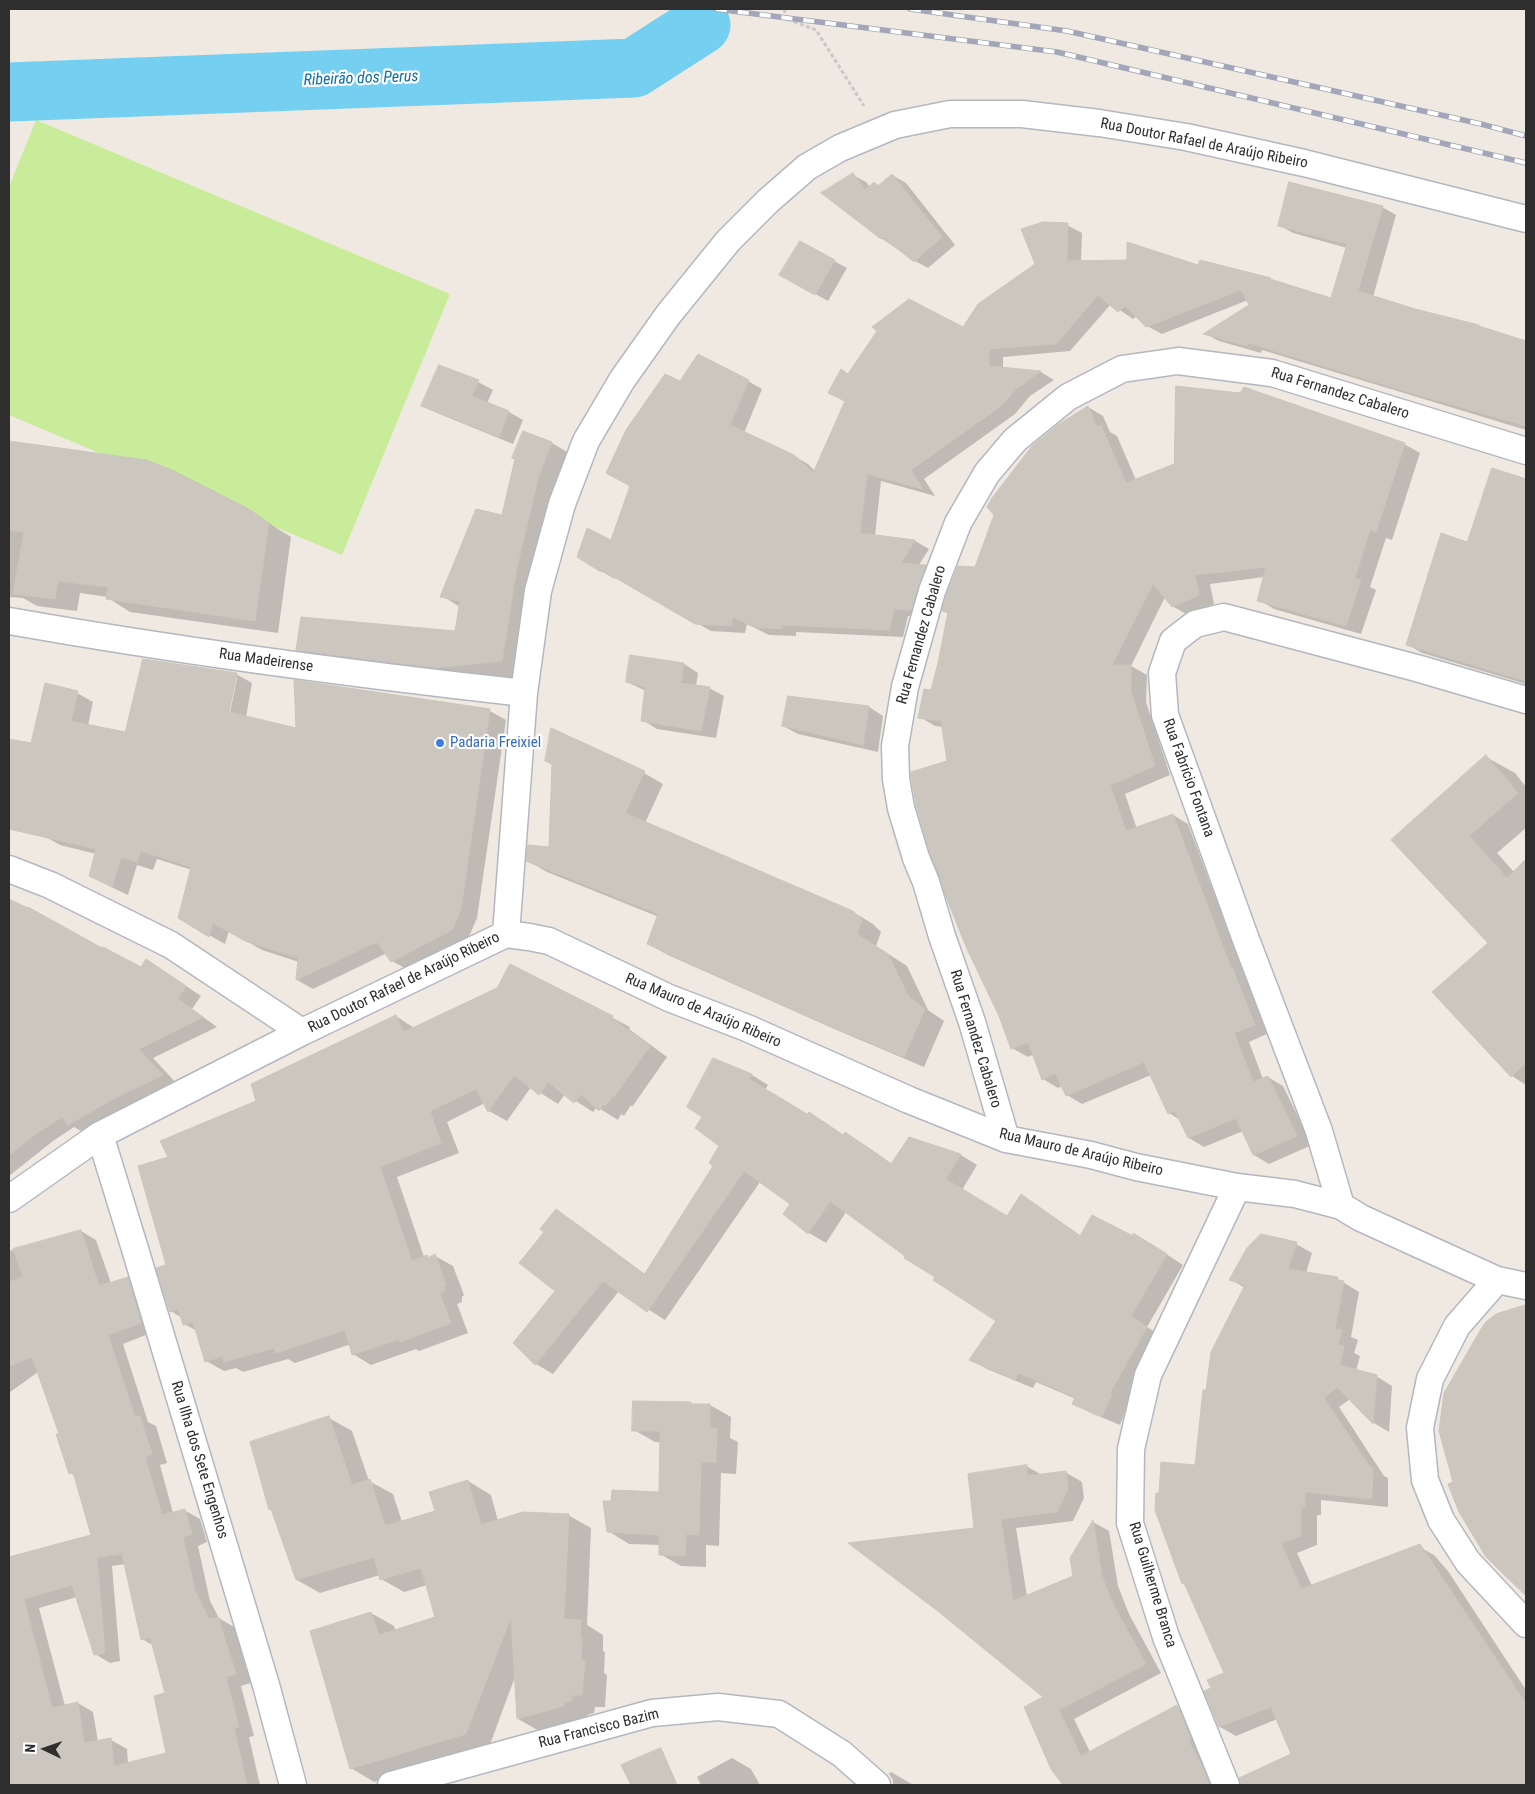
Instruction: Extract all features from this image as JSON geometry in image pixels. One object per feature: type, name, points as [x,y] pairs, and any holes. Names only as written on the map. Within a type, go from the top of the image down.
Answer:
[{"type":"street","name":"Rua Doutor Rafael de Araújo Ribeiro","points":[[9,1199],[100,1135],[302,1032],[506,934],[524,693],[538,591],[562,504],[586,441],[622,380],[668,315],[722,249],[768,201],[807,167],[840,148],[896,125],[950,114],[1022,114],[1099,123],[1186,137],[1304,163],[1526,219]]},
{"type":"street","name":"Rua Fernandez Cabalero","points":[[1006,1139],[972,1022],[942,936],[926,882],[916,858],[901,808],[896,779],[895,746],[905,687],[932,590],[958,523],[987,473],[1015,440],[1068,397],[1122,369],[1178,361],[1272,373],[1526,451]]},
{"type":"street","name":"Rua Fabrício Fontana","points":[[1341,1206],[1319,1131],[1165,715],[1162,673],[1172,642],[1195,624],[1224,617],[1420,668],[1526,700]]},
{"type":"street","name":"Rua Madeirense","points":[[9,620],[73,632],[358,674],[524,693]]},
{"type":"street","points":[[9,869],[50,885],[170,945],[302,1032]]},
{"type":"street","name":"Rua Mauro de Araújo Ribeiro","points":[[506,934],[548,941],[669,998],[747,1028],[909,1100],[1006,1139],[1091,1155],[1237,1187],[1295,1194],[1341,1206],[1361,1218],[1497,1280],[1526,1286]]},
{"type":"street","name":"Rua Ilha dos Sete Engenhos","points":[[100,1135],[266,1685],[293,1785]]},
{"type":"street","name":"Rua Guilherme Branca","points":[[1226,1785],[1166,1637],[1130,1523],[1131,1449],[1148,1375],[1237,1187]]},
{"type":"street","points":[[1497,1280],[1457,1326],[1430,1379],[1420,1428],[1425,1480],[1441,1520],[1468,1562],[1526,1624]]},
{"type":"street","name":"Rua Francisco Bazim","points":[[391,1785],[652,1713],[718,1707],[779,1714],[842,1754],[877,1785]]},
{"type":"path","points":[[785,9],[784,18],[816,30],[880,132]]},
{"type":"green space","points":[[36,120],[450,294],[342,555],[9,415],[9,187]]},
{"type":"building","points":[[853,173],[865,190],[874,182],[878,186],[892,174],[942,237],[914,262],[883,237],[881,239],[821,193]]},
{"type":"building","points":[[1289,182],[1383,206],[1358,291],[1415,309],[1479,325],[1526,341],[1526,426],[1248,343],[1247,346],[1203,334],[1249,305],[1241,290],[1146,327],[1125,306],[1118,312],[1098,295],[1056,344],[989,349],[989,366],[1041,371],[1016,389],[1001,406],[911,470],[923,489],[867,474],[860,533],[915,540],[901,563],[926,565],[911,610],[894,609],[889,630],[782,625],[782,629],[754,627],[733,617],[731,626],[695,624],[577,557],[587,528],[611,540],[630,486],[606,473],[626,430],[665,374],[680,381],[698,354],[749,380],[730,425],[794,455],[813,473],[845,401],[828,393],[841,369],[848,374],[877,331],[872,327],[909,299],[963,327],[978,304],[1035,264],[1021,229],[1043,222],[1068,223],[1067,261],[1127,260],[1127,242],[1198,265],[1200,260],[1271,278],[1331,298],[1347,244],[1278,226]]},
{"type":"building","points":[[800,241],[835,260],[815,295],[779,275]]},
{"type":"building","points":[[439,365],[479,380],[472,396],[509,411],[499,437],[421,406]]},
{"type":"building","points":[[1176,386],[1240,393],[1244,387],[1405,443],[1376,532],[1370,530],[1355,578],[1361,580],[1346,626],[1257,601],[1266,567],[1195,575],[1199,595],[1172,607],[1153,584],[1112,665],[1131,665],[1131,692],[1155,766],[1110,785],[1126,831],[1173,814],[1231,968],[1255,1025],[1234,1033],[1253,1082],[1268,1076],[1297,1136],[1253,1155],[1236,1118],[1188,1138],[1175,1111],[1168,1114],[1144,1062],[1066,1096],[1055,1073],[1042,1080],[1028,1042],[1011,1049],[999,1016],[967,949],[945,894],[930,853],[916,805],[911,777],[911,772],[947,761],[941,721],[918,718],[924,689],[931,690],[938,663],[948,612],[942,611],[946,596],[958,566],[975,567],[994,515],[987,507],[992,498],[1032,446],[1059,424],[1088,406],[1097,427],[1101,425],[1126,483],[1174,464]]},
{"type":"building","points":[[523,431],[552,442],[539,475],[517,567],[502,661],[435,668],[296,650],[301,617],[455,631],[460,601],[440,597],[476,509],[502,515],[515,459],[512,458]]},
{"type":"building","points":[[9,441],[146,460],[172,470],[247,508],[269,523],[255,621],[106,599],[108,587],[58,581],[55,599],[13,594],[24,532],[9,530]]},
{"type":"building","points":[[1492,468],[1526,479],[1526,681],[1406,645],[1441,533],[1467,542]]},
{"type":"building","points":[[630,655],[684,663],[681,683],[710,687],[701,731],[641,721],[645,687],[626,682]]},
{"type":"building","points":[[143,659],[237,673],[229,712],[296,728],[294,680],[490,709],[461,909],[452,930],[391,962],[377,942],[296,980],[298,958],[245,941],[213,923],[209,937],[178,918],[191,867],[141,851],[137,862],[121,857],[112,887],[89,876],[96,849],[9,829],[9,739],[31,743],[45,683],[78,691],[71,721],[125,732]]},
{"type":"building","points":[[788,696],[869,706],[863,745],[782,726]]},
{"type":"building","points":[[551,728],[645,771],[625,813],[853,911],[862,920],[857,934],[888,954],[909,997],[925,1009],[904,1057],[811,1018],[647,944],[658,914],[526,861],[528,845],[549,847],[552,764],[545,761]]},
{"type":"building","points":[[1486,755],[1518,793],[1469,836],[1507,878],[1526,859],[1526,1062],[1511,1077],[1432,992],[1488,943],[1391,840]]},
{"type":"building","points":[[9,899],[28,907],[102,948],[141,967],[146,959],[186,986],[178,999],[203,1017],[139,1049],[163,1075],[117,1097],[68,1125],[62,1117],[37,1133],[9,1155]]},
{"type":"building","points":[[510,964],[613,1016],[612,1018],[650,1046],[614,1097],[605,1106],[603,1104],[599,1111],[581,1094],[574,1103],[548,1082],[539,1095],[514,1075],[488,1112],[476,1089],[430,1111],[441,1143],[380,1167],[412,1261],[427,1255],[428,1258],[435,1254],[446,1285],[444,1286],[445,1291],[440,1294],[451,1323],[400,1342],[399,1339],[352,1355],[345,1330],[276,1353],[274,1348],[224,1362],[223,1356],[205,1362],[193,1322],[183,1325],[178,1309],[170,1312],[156,1268],[166,1265],[138,1166],[168,1157],[160,1141],[256,1101],[251,1084],[396,1015],[403,1031],[406,1031],[497,988]]},
{"type":"building","points":[[713,1058],[752,1074],[749,1079],[807,1114],[809,1112],[843,1135],[845,1132],[891,1164],[909,1137],[961,1154],[946,1179],[1007,1216],[1021,1194],[1080,1236],[1092,1215],[1133,1236],[1133,1233],[1167,1254],[1131,1316],[1147,1327],[1110,1393],[1112,1394],[1102,1417],[1072,1404],[1075,1397],[1018,1373],[1015,1380],[969,1360],[996,1321],[933,1280],[935,1277],[904,1258],[905,1256],[830,1201],[808,1234],[783,1214],[790,1204],[744,1171],[647,1312],[603,1281],[535,1365],[513,1343],[555,1291],[519,1263],[544,1232],[540,1229],[556,1209],[644,1275],[713,1166],[709,1163],[719,1146],[695,1128],[702,1117],[687,1107]]},
{"type":"building","points":[[81,1230],[99,1286],[128,1277],[141,1323],[108,1335],[135,1417],[140,1416],[152,1454],[145,1457],[162,1515],[185,1509],[192,1534],[183,1537],[195,1591],[209,1619],[218,1617],[236,1674],[226,1677],[239,1727],[234,1728],[247,1785],[9,1785],[9,1557],[91,1535],[73,1472],[69,1474],[56,1434],[59,1434],[32,1357],[9,1366],[9,1282],[23,1277],[13,1249]],"holes":[[[122,1554],[141,1640],[150,1637],[165,1693],[154,1696],[166,1753],[114,1766],[111,1738],[84,1743],[78,1702],[52,1708],[24,1599],[72,1585],[94,1655],[105,1653],[97,1558]]]},
{"type":"building","points":[[1261,1234],[1297,1242],[1288,1269],[1338,1277],[1337,1280],[1344,1281],[1335,1329],[1342,1330],[1338,1345],[1344,1346],[1340,1365],[1377,1375],[1373,1424],[1337,1387],[1324,1398],[1370,1467],[1373,1468],[1372,1499],[1305,1492],[1305,1507],[1301,1507],[1301,1536],[1281,1543],[1301,1589],[1420,1544],[1526,1704],[1526,1785],[1241,1785],[1239,1778],[1291,1754],[1271,1707],[1219,1727],[1204,1691],[1211,1688],[1207,1680],[1224,1673],[1184,1583],[1182,1584],[1155,1510],[1156,1493],[1159,1493],[1161,1462],[1195,1465],[1203,1390],[1206,1390],[1211,1352],[1245,1285],[1229,1280],[1247,1248]]},
{"type":"building","points":[[1526,1305],[1526,1596],[1486,1557],[1459,1512],[1448,1484],[1453,1482],[1439,1431],[1444,1393],[1481,1329],[1496,1314]]},
{"type":"building","points":[[633,1401],[710,1404],[710,1428],[717,1429],[716,1462],[701,1462],[699,1535],[686,1534],[685,1556],[659,1555],[659,1535],[607,1532],[603,1501],[611,1501],[612,1490],[659,1492],[660,1431],[632,1431]]},
{"type":"building","points":[[329,1416],[352,1485],[370,1479],[385,1526],[435,1511],[429,1492],[468,1480],[481,1525],[523,1512],[569,1514],[564,1619],[581,1620],[581,1660],[585,1661],[582,1695],[572,1695],[572,1701],[564,1702],[564,1706],[517,1719],[511,1617],[466,1734],[350,1769],[310,1631],[371,1612],[379,1635],[435,1617],[421,1568],[380,1580],[374,1557],[296,1580],[271,1509],[269,1510],[250,1442]]},
{"type":"building","points":[[1027,1465],[1027,1476],[1066,1471],[1068,1489],[1057,1512],[1001,1519],[1013,1601],[1073,1576],[1070,1558],[1093,1520],[1102,1576],[1113,1604],[1146,1664],[1059,1710],[1081,1756],[1177,1705],[1191,1739],[1188,1740],[1210,1785],[1063,1785],[1051,1769],[1024,1707],[1043,1697],[939,1612],[848,1543],[974,1528],[968,1474]]},
{"type":"building","points":[[661,1748],[677,1785],[631,1785],[621,1765]]},
{"type":"waterway","name":"Ribeirão dos Perus","points":[[9,92],[634,68],[701,25]]},
{"type":"railway","points":[[716,9],[1057,52],[1526,163]]},
{"type":"railway","points":[[910,9],[1067,31],[1481,124],[1526,136]]},
{"type":"place","name":"Padaria Freixiel","points":[[440,743]]}]
